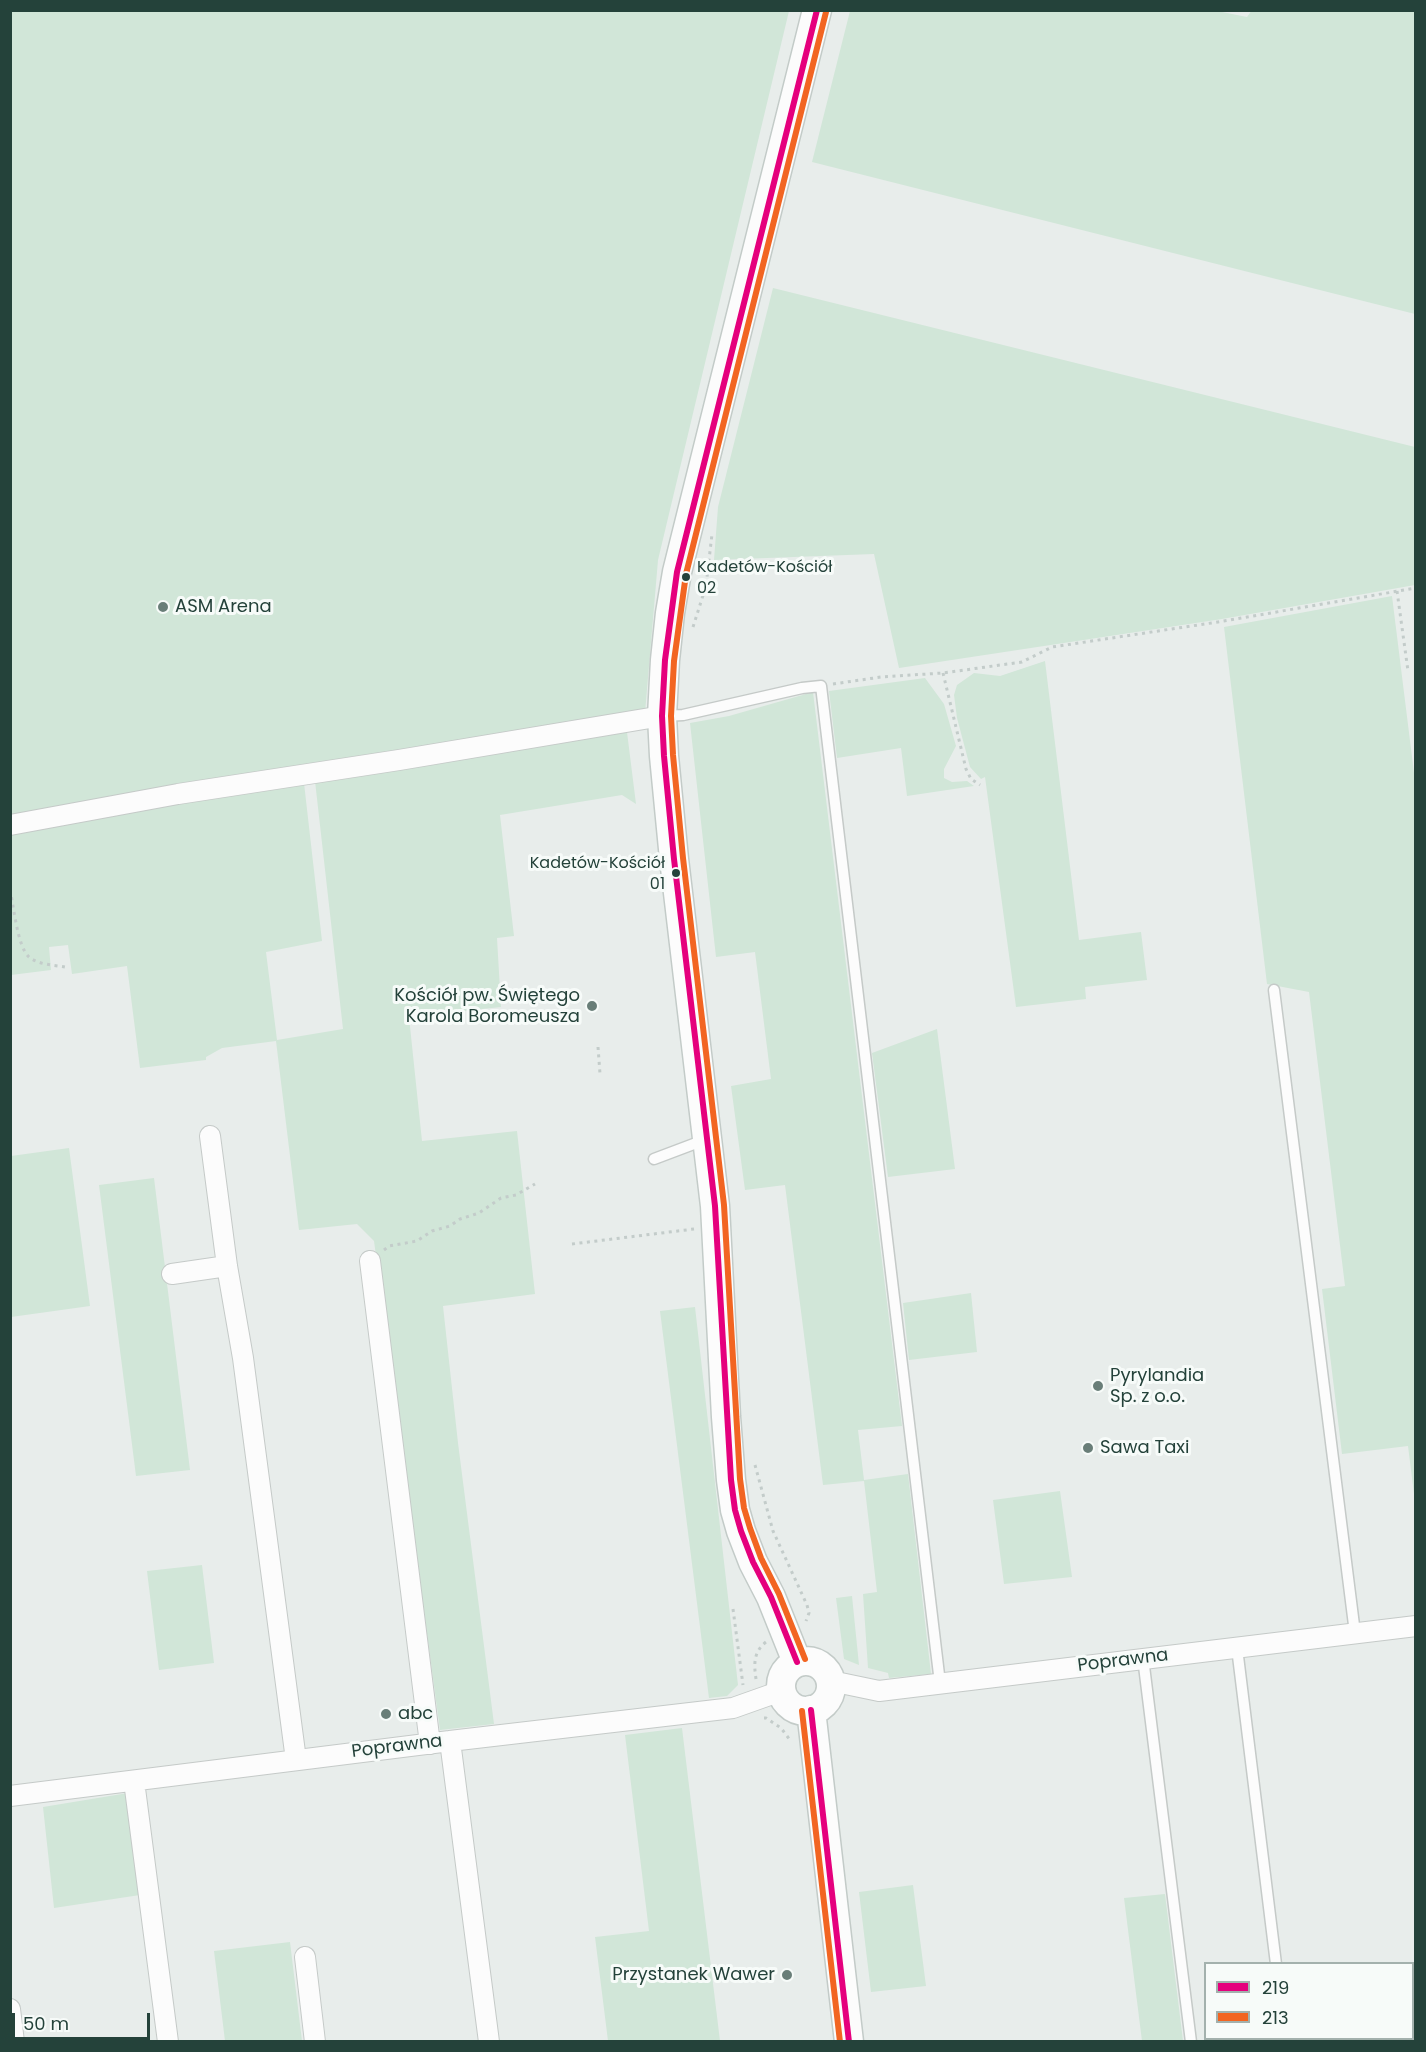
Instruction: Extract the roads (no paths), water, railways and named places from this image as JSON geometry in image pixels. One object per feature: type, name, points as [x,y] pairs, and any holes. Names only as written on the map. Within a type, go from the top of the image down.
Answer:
[{"type":"street","points":[[797,1662],[794,1629],[771,1597],[753,1562],[735,1510],[726,1417],[715,1206],[674,859],[662,716],[669,625],[677,572],[817,10]]},
{"type":"street","points":[[10,825],[178,794],[662,716]]},
{"type":"street","points":[[210,1136],[227,1266],[243,1358],[296,1760]]},
{"type":"street","points":[[370,1261],[440,1742],[489,2042]]},
{"type":"street","points":[[172,1274],[227,1266]]},
{"type":"street","name":"Poprawna","points":[[831,1681],[879,1691],[1416,1626]]},
{"type":"street","points":[[805,1660],[822,1666],[831,1681],[831,1691],[827,1700],[811,1710],[804,1711],[789,1705],[766,1691],[782,1677],[790,1665],[805,1660]]},
{"type":"street","name":"Poprawna","points":[[10,1796],[732,1708],[766,1691]]},
{"type":"street","points":[[811,1710],[849,2042]]},
{"type":"street","points":[[134,1781],[168,2042]]},
{"type":"street","points":[[305,1957],[315,2042]]},
{"type":"street","points":[[10,2009],[14,2042]]},
{"type":"lane","points":[[662,716],[683,715],[802,688],[821,686],[940,1683]]},
{"type":"lane","points":[[1274,990],[1355,1634]]},
{"type":"lane","points":[[654,1159],[707,1139]]},
{"type":"lane","points":[[1237,1648],[1276,1962]]},
{"type":"lane","points":[[1143,1658],[1191,2042]]},
{"type":"place","name":"Kadetów-Kościół 02","points":[[686,577]]},
{"type":"place","name":"ASM Arena","points":[[163,607]]},
{"type":"place","name":"Kadetów-Kościół 01","points":[[676,873]]},
{"type":"place","name":"Kościół pw. Świętego Karola Boromeusza","points":[[592,1006]]},
{"type":"place","name":"Pyrylandia Sp. z o.o.","points":[[1098,1386]]},
{"type":"place","name":"Sawa Taxi","points":[[1088,1448]]},
{"type":"place","name":"abc","points":[[386,1714]]},
{"type":"place","name":"Przystanek Wawer","points":[[787,1975]]}]
